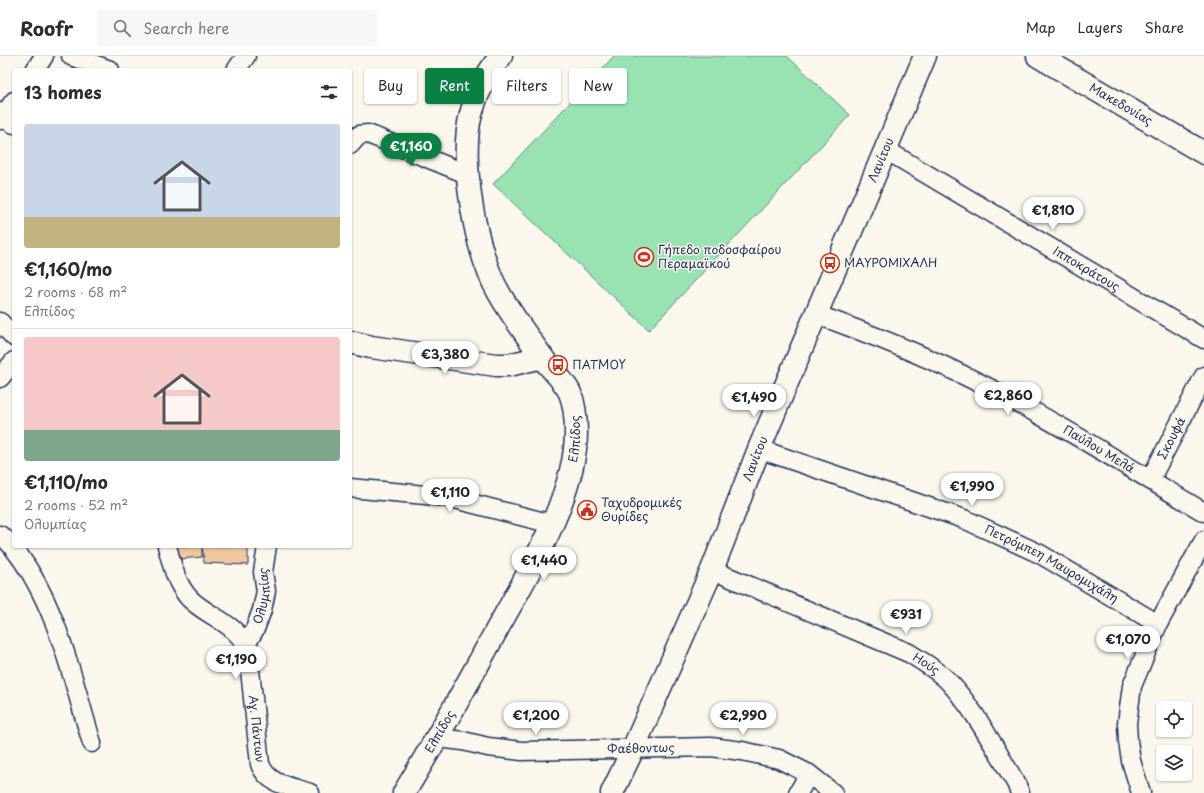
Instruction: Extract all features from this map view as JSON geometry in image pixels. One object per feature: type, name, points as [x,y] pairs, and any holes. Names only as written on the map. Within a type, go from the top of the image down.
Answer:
[{"type":"street","points":[[36,68],[44,56]]},
{"type":"street","points":[[71,56],[104,68]]},
{"type":"street","points":[[237,68],[246,56]]},
{"type":"street","name":"Ελπίδος","points":[[404,793],[438,738],[531,569],[552,524],[567,482],[576,435],[574,412],[569,392],[542,357],[498,292],[487,265],[475,222],[469,175],[468,137],[471,116],[486,74],[501,56]]},
{"type":"street","name":"Λανίτου","points":[[612,793],[712,570],[759,449],[925,56]]},
{"type":"street","name":"Μακεδονίας","points":[[1038,56],[1204,153]]},
{"type":"street","points":[[352,143],[359,135],[368,134],[469,175]]},
{"type":"street","name":"Ιπποκράτους","points":[[886,150],[1204,339]]},
{"type":"street","name":"Παύλου Μελά","points":[[815,314],[879,338],[962,374],[1057,425],[1204,512]]},
{"type":"street","points":[[0,322],[12,334]]},
{"type":"street","points":[[352,342],[371,347],[496,365],[509,365],[542,357]]},
{"type":"street","name":"Σκουφά","points":[[1150,480],[1204,376]]},
{"type":"street","name":"Πετρόμπεη Μαυρομιχάλη","points":[[759,449],[964,519],[1040,554],[1158,624]]},
{"type":"street","points":[[352,488],[447,497],[552,524]]},
{"type":"street","points":[[6,535],[12,544]]},
{"type":"street","points":[[1141,793],[1131,761],[1127,724],[1132,686],[1158,624],[1204,540]]},
{"type":"street","points":[[14,548],[33,578],[53,620],[92,743]]},
{"type":"street","points":[[168,548],[175,577],[190,599],[237,633],[246,644]]},
{"type":"street","name":"Ολυμπίας","points":[[246,644],[255,629],[262,610],[266,591],[263,572],[267,548]]},
{"type":"street","name":"Ηούς","points":[[712,570],[909,653],[932,668],[949,682],[963,700],[1016,782],[1020,793]]},
{"type":"street","name":"Αγ. Πάντων","points":[[246,644],[260,764],[264,774],[272,781],[310,793]]},
{"type":"street","name":"Φαέθοντως","points":[[438,738],[463,741],[488,747],[522,751],[710,746],[779,759],[809,774],[833,793]]},
{"type":"street","points":[[798,793],[809,774]]},
{"type":"green space","name":"Γήπεδο ποδοσφαίρου Περαμαϊκού","points":[[614,56],[787,56],[850,115],[649,330],[493,184],[569,104],[627,104],[627,68],[603,68]]},
{"type":"building","points":[[177,548],[202,548],[202,557],[180,559]]},
{"type":"building","points":[[202,548],[248,548],[248,565],[204,563]]},
{"type":"place","name":"Γήπεδο ποδοσφαίρου Περαμαϊκού","points":[[644,257]]},
{"type":"place","name":"ΜΑΥΡΟΜΙΧΑΛΗ","points":[[830,263]]},
{"type":"place","name":"ΠΑΤΜΟΥ","points":[[558,365]]},
{"type":"place","name":"Ταχυδρομικές Θυρίδες","points":[[587,510]]}]
